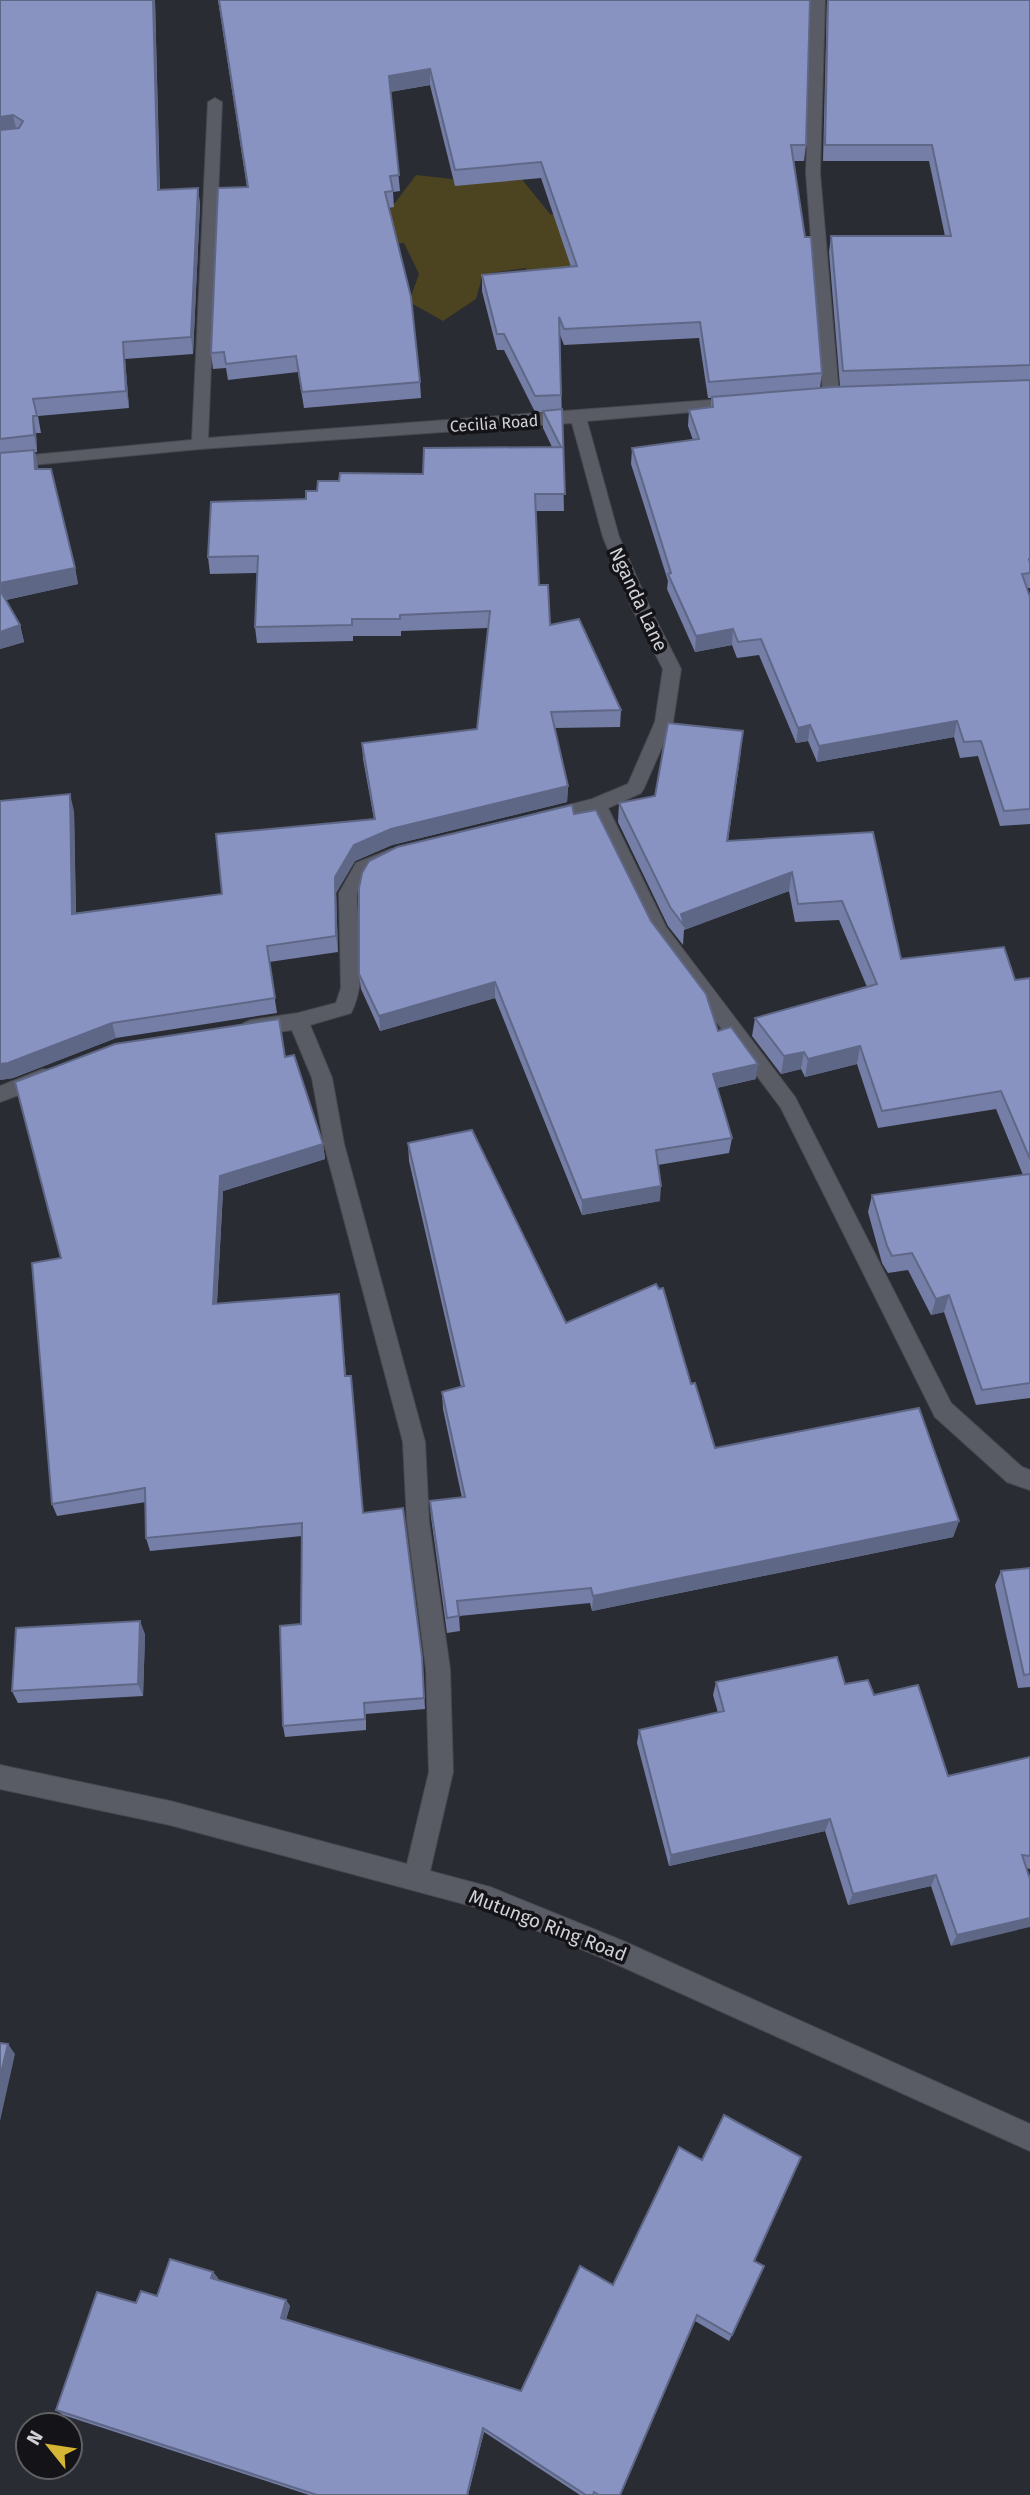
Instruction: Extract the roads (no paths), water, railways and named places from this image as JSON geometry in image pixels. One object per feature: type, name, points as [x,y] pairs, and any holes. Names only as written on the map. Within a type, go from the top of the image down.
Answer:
[{"type":"street","points":[[818,0],[813,173],[831,396]]},
{"type":"street","points":[[200,444],[215,102]]},
{"type":"street","name":"Cecilia Road","points":[[0,463],[200,444],[748,402]]},
{"type":"street","name":"Nganda Lane","points":[[521,824],[597,805],[635,788],[664,722],[672,669],[641,608],[611,537],[578,417]]},
{"type":"street","points":[[597,805],[659,931],[788,1103],[943,1410],[1015,1475],[1030,1480]]},
{"type":"street","points":[[233,1031],[299,1021],[344,1008],[351,988],[348,893],[363,868],[405,852]]},
{"type":"street","points":[[299,1021],[322,1078],[334,1144],[414,1442],[418,1522],[438,1668],[441,1772],[416,1879]]},
{"type":"street","points":[[0,1094],[65,1069]]},
{"type":"street","name":"Mutungo Ring Road","points":[[0,1777],[170,1813],[491,1899],[614,1950],[1030,2138]]}]
